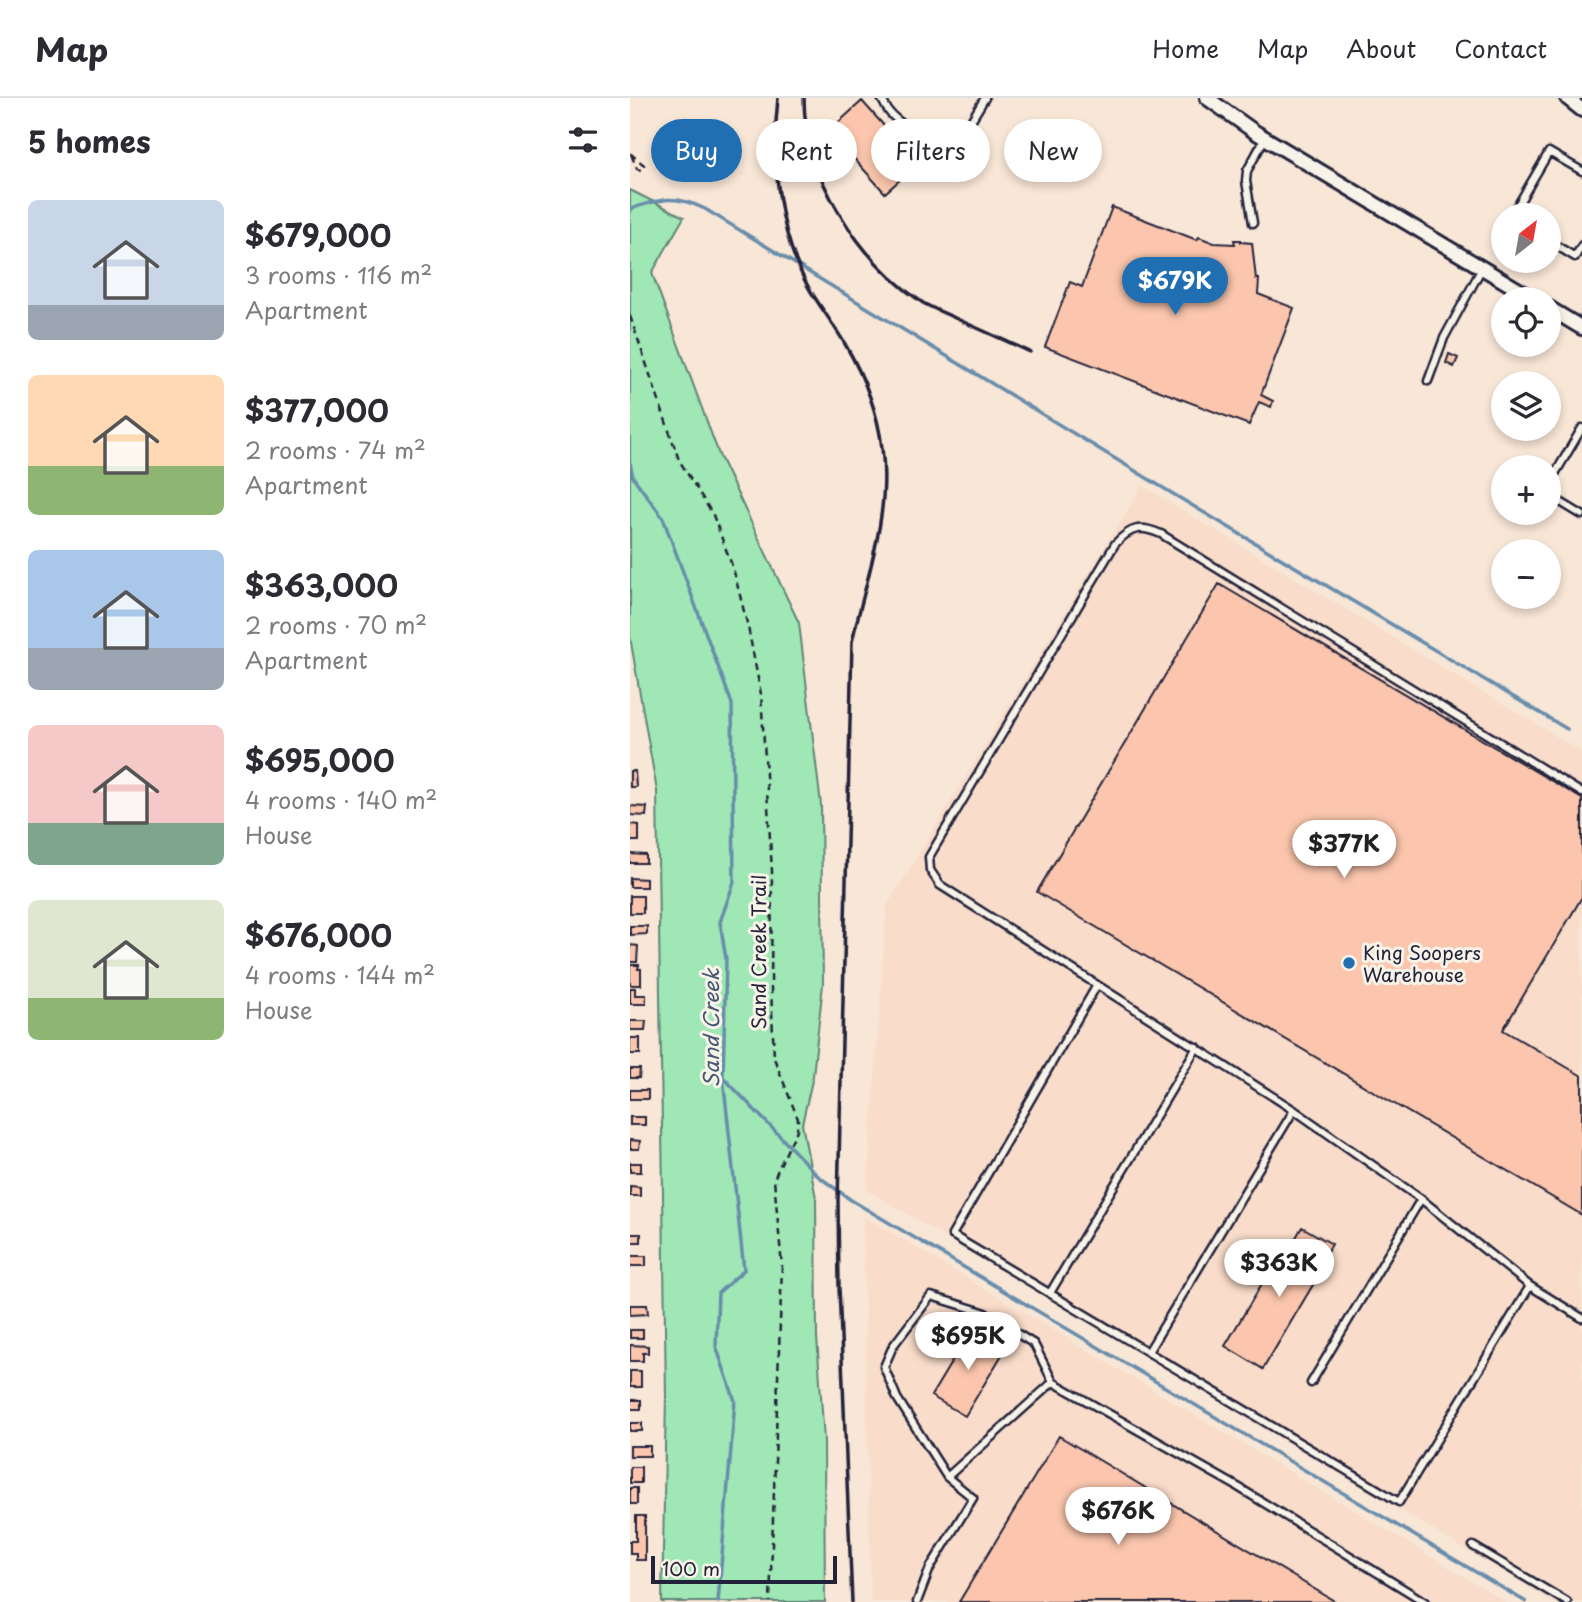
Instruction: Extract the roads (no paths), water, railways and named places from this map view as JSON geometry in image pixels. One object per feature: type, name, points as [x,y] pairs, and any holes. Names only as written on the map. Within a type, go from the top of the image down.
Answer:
[{"type":"street","points":[[1207,98],[1265,138],[1514,287]]},
{"type":"street","points":[[1567,98],[1582,110]]},
{"type":"street","points":[[1561,315],[1582,328]]},
{"type":"lane","points":[[881,98],[890,113],[910,130],[933,138],[950,140],[959,136],[985,98]]},
{"type":"lane","points":[[1253,223],[1246,181],[1247,171],[1265,138]]},
{"type":"lane","points":[[1519,203],[1549,152],[1582,171]]},
{"type":"lane","points":[[1561,248],[1575,257],[1582,245]]},
{"type":"lane","points":[[1428,381],[1453,319],[1482,268]]},
{"type":"lane","points":[[1561,464],[1582,428]]},
{"type":"lane","points":[[1561,502],[1582,515]]},
{"type":"lane","points":[[1582,793],[1161,534],[1147,528],[1135,529],[1115,544],[929,858],[930,870],[940,885],[1294,1110],[1421,1199],[1530,1286],[1582,1318]]},
{"type":"lane","points":[[1097,985],[952,1235],[1399,1502],[1530,1286]]},
{"type":"lane","points":[[1049,1293],[1197,1047]]},
{"type":"lane","points":[[1148,1352],[1294,1110]]},
{"type":"lane","points":[[1311,1383],[1421,1199]]},
{"type":"lane","points":[[917,1602],[930,1568],[973,1498],[947,1477],[897,1398],[884,1367],[893,1346],[931,1296],[983,1312],[1034,1344],[1053,1382],[1238,1487],[1425,1602]]},
{"type":"lane","points":[[947,1477],[1053,1382]]},
{"type":"lane","points":[[1473,1546],[1567,1602]]},
{"type":"waterway","points":[[630,209],[668,200],[685,201],[705,209],[1183,500],[1567,729]]},
{"type":"waterway","name":"Sand Creek","points":[[630,463],[633,477],[663,518],[732,704],[734,882],[720,922],[726,959],[723,1077],[744,1270],[718,1293],[716,1346],[735,1401],[718,1602]]},
{"type":"waterway","points":[[723,1077],[818,1176],[851,1200],[1526,1602]]},
{"type":"railway","points":[[778,98],[776,146],[779,197],[791,246],[810,290],[845,344],[864,381],[877,421],[884,473],[876,546],[852,642],[838,1201],[852,1602]]},
{"type":"railway","points":[[804,98],[806,127],[825,186],[857,240],[877,264],[923,303],[1030,352]]},
{"type":"place","name":"King Soopers Warehouse","points":[[1349,963]]}]
